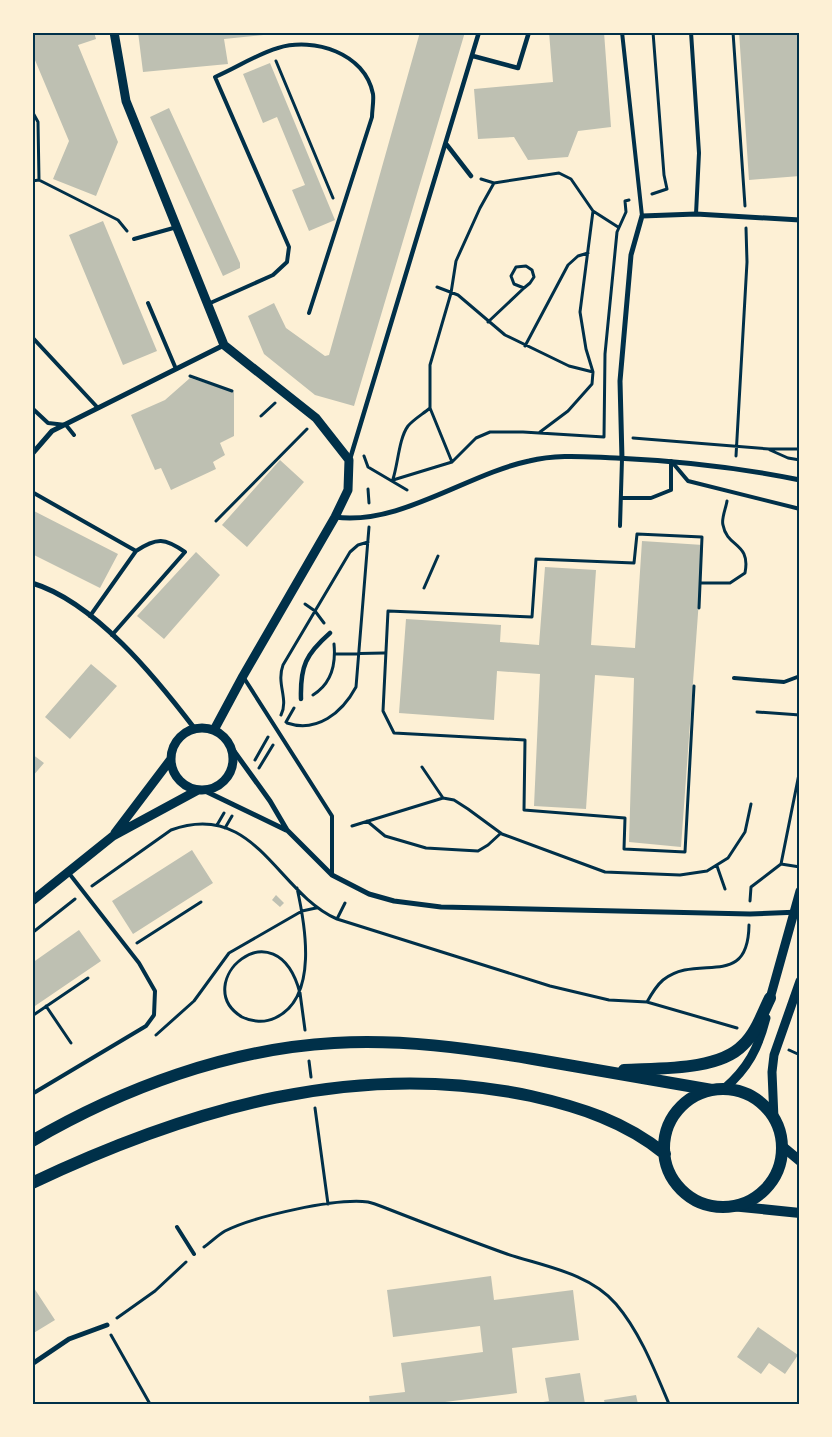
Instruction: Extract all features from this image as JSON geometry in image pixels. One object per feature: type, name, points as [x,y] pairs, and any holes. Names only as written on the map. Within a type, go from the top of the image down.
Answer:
[{"type":"main road","points":[[604,1071],[683,1066],[718,1061],[734,1054],[744,1045],[754,1031],[770,998]]},
{"type":"main road","points":[[32,1142],[64,1123],[139,1089],[205,1065],[275,1050],[334,1043],[400,1042],[461,1047],[750,1096],[765,1107],[774,1119],[782,1146],[779,1166],[766,1188],[750,1200],[731,1206]]},
{"type":"main road","points":[[32,1183],[130,1139],[243,1103],[298,1092],[361,1084],[434,1082],[497,1089],[551,1101],[625,1127],[643,1136],[665,1154]]},
{"type":"main road","points":[[718,1090],[688,1100],[677,1111],[666,1134],[665,1154],[670,1174],[687,1194],[705,1204],[800,1213]]},
{"type":"main road","points":[[782,1146],[800,1161]]},
{"type":"street","points":[[114,32],[126,101],[224,345],[316,418],[350,460]]},
{"type":"street","points":[[214,730],[335,517],[348,490],[350,460],[480,32]]},
{"type":"street","points":[[473,56],[518,68],[529,32]]},
{"type":"street","points":[[447,145],[472,176]]},
{"type":"street","points":[[622,459],[620,381],[631,255],[642,216],[696,214],[800,220]]},
{"type":"street","points":[[32,454],[52,431],[224,345]]},
{"type":"street","points":[[335,517],[349,519],[389,513],[509,466],[558,456],[671,461],[735,467],[800,480]]},
{"type":"street","points":[[32,583],[62,595],[112,635],[154,679],[195,729]]},
{"type":"street","points":[[301,699],[301,677],[308,654],[330,633]]},
{"type":"street","points":[[113,836],[171,759],[177,740],[182,735],[195,729],[214,730],[222,735],[270,801],[286,830],[332,875],[369,894],[394,902],[441,907],[750,914],[797,912]]},
{"type":"street","points":[[32,901],[113,836],[201,790],[215,788],[229,775],[233,765],[231,747]]},
{"type":"street","points":[[171,759],[177,778],[184,784],[230,803],[286,830]]},
{"type":"street","points":[[718,1090],[743,1072],[761,1035],[770,998],[797,912],[800,891]]},
{"type":"street","points":[[774,1119],[772,1072],[774,1055],[800,981]]},
{"type":"street","points":[[32,1364],[70,1339],[107,1325]]},
{"type":"lane","points":[[622,32],[642,216]]},
{"type":"lane","points":[[691,32],[699,153],[696,214]]},
{"type":"lane","points":[[208,304],[273,275],[287,262],[289,247],[216,77],[272,51],[308,43],[349,58],[361,68],[374,95],[372,117],[309,313]]},
{"type":"lane","points":[[134,239],[177,226]]},
{"type":"lane","points":[[148,303],[176,369]]},
{"type":"lane","points":[[32,337],[98,408]]},
{"type":"lane","points":[[32,408],[48,423],[66,425],[74,435]]},
{"type":"lane","points":[[620,526],[622,459]]},
{"type":"lane","points":[[622,498],[651,498],[671,490],[671,461]]},
{"type":"lane","points":[[671,461],[688,481],[800,509]]},
{"type":"lane","points":[[32,492],[136,551]]},
{"type":"lane","points":[[90,616],[136,551],[149,542],[163,540],[185,552],[112,635]]},
{"type":"lane","points":[[243,676],[332,816],[332,875]]},
{"type":"lane","points":[[734,678],[784,682],[800,676]]},
{"type":"lane","points":[[32,1094],[146,1026],[154,1015],[155,992],[139,963],[68,872]]},
{"type":"lane","points":[[177,1227],[194,1254]]},
{"type":"path","points":[[733,32],[746,217],[747,262],[735,467]]},
{"type":"path","points":[[272,51],[340,214]]},
{"type":"path","points":[[32,111],[38,122],[39,180]]},
{"type":"path","points":[[452,462],[430,408],[430,365],[451,293],[456,261],[465,237],[494,183],[559,174],[571,179],[593,212],[618,227]]},
{"type":"path","points":[[32,181],[39,180],[118,220],[134,239]]},
{"type":"path","points":[[539,433],[574,404],[592,384],[594,372],[586,350],[580,312],[593,212]]},
{"type":"path","points":[[525,346],[568,265],[578,256],[588,254]]},
{"type":"path","points":[[488,322],[530,283],[534,277],[532,270],[526,266],[516,267],[511,276],[514,284],[524,288]]},
{"type":"path","points":[[437,287],[470,305],[488,322],[525,346],[569,366],[594,372]]},
{"type":"path","points":[[182,366],[187,376],[232,390]]},
{"type":"path","points":[[261,416],[277,402]]},
{"type":"path","points":[[393,480],[400,458],[400,446],[408,426],[430,408]]},
{"type":"path","points":[[216,521],[312,424]]},
{"type":"path","points":[[393,480],[452,462],[469,444],[483,434],[539,433],[737,445],[768,449],[800,449]]},
{"type":"path","points":[[357,440],[368,467],[393,480],[407,490]]},
{"type":"path","points":[[768,449],[788,458],[800,460]]},
{"type":"path","points":[[700,583],[730,583],[745,573],[748,561],[743,550],[730,538],[722,525],[729,491]]},
{"type":"path","points":[[694,686],[685,852],[624,849],[625,818],[524,810],[525,740],[394,732],[383,711],[384,653],[388,611],[532,617],[536,559],[634,563],[637,534],[702,537],[698,608]]},
{"type":"path","points":[[275,708],[280,718],[292,724],[306,727],[323,722],[346,702],[356,687],[368,542]]},
{"type":"path","points":[[424,588],[438,556]]},
{"type":"path","points":[[335,654],[384,653]]},
{"type":"path","points":[[757,712],[800,715]]},
{"type":"path","points":[[422,767],[443,798],[461,805],[501,833],[605,872],[680,875],[706,871],[717,866],[739,845],[748,823],[751,804]]},
{"type":"path","points":[[751,887],[781,864],[800,768]]},
{"type":"path","points":[[352,826],[443,798]]},
{"type":"path","points":[[217,825],[230,803]]},
{"type":"path","points":[[224,828],[232,815]]},
{"type":"path","points":[[368,821],[385,836],[426,848],[478,850],[488,845],[501,833]]},
{"type":"path","points":[[32,933],[84,892],[172,830],[185,825],[217,825],[246,839],[297,887],[316,908],[337,919],[578,994],[609,1000],[648,1002],[742,1030]]},
{"type":"path","points":[[781,864],[800,868]]},
{"type":"path","points":[[717,866],[726,889]]},
{"type":"path","points":[[297,887],[302,911],[306,964],[296,996],[286,1010],[276,1018],[260,1022],[243,1018],[231,1006],[226,995],[226,980],[230,969],[241,957],[252,952],[265,952],[281,958],[286,963],[299,989]]},
{"type":"path","points":[[128,948],[201,902]]},
{"type":"path","points":[[337,919],[345,903]]},
{"type":"path","points":[[149,1039],[194,1001],[229,953],[302,911],[316,908]]},
{"type":"path","points":[[648,1002],[655,988],[664,978],[693,969],[733,964],[743,956],[749,943]]},
{"type":"path","points":[[32,1016],[88,978]]},
{"type":"path","points":[[46,1006],[71,1042]]},
{"type":"path","points":[[786,1049],[800,1055]]},
{"type":"path","points":[[324,1171],[328,1204]]},
{"type":"path","points":[[150,1404],[115,1345],[107,1325],[156,1292],[194,1254],[224,1231],[243,1224],[328,1204],[368,1202],[505,1253],[571,1274],[600,1290],[616,1303],[628,1321],[669,1404]]},
{"type":"building","points":[[32,32],[94,32],[96,39],[78,45],[118,142],[96,196],[53,179],[69,141],[32,53]]},
{"type":"building","points":[[138,32],[273,32],[273,34],[224,39],[228,64],[143,72]]},
{"type":"building","points":[[420,32],[465,32],[354,406],[315,395],[264,354],[248,316],[274,303],[286,328],[325,356],[329,355]]},
{"type":"building","points":[[549,32],[604,32],[611,127],[578,131],[568,157],[528,160],[514,137],[478,139],[474,89],[553,82]]},
{"type":"building","points":[[739,32],[800,32],[800,176],[749,180]]},
{"type":"building","points":[[270,63],[335,220],[309,231],[292,190],[305,185],[277,117],[263,123],[243,74]]},
{"type":"building","points":[[169,108],[240,263],[240,268],[223,276],[150,117]]},
{"type":"building","points":[[103,221],[157,351],[123,365],[69,235]]},
{"type":"building","points":[[190,378],[234,392],[234,436],[220,443],[225,455],[213,462],[216,469],[171,490],[161,468],[155,470],[131,415],[165,400]]},
{"type":"building","points":[[280,460],[304,482],[247,547],[222,525]]},
{"type":"building","points":[[32,510],[118,554],[100,588],[32,554]]},
{"type":"building","points":[[642,541],[703,545],[681,847],[629,842],[634,678],[595,675],[586,809],[534,806],[540,674],[497,671],[494,720],[399,713],[406,619],[501,625],[500,642],[539,645],[545,567],[596,570],[591,645],[635,648]]},
{"type":"building","points":[[196,552],[220,575],[164,639],[137,616]]},
{"type":"building","points":[[91,664],[117,686],[70,739],[45,717]]},
{"type":"building","points":[[32,754],[44,763],[32,777]]},
{"type":"building","points":[[192,850],[213,883],[133,934],[112,901]]},
{"type":"building","points":[[276,895],[284,903],[280,907],[272,900]]},
{"type":"building","points":[[79,930],[101,961],[32,1008],[32,963]]},
{"type":"building","points":[[491,1276],[494,1300],[573,1290],[579,1340],[512,1348],[517,1393],[445,1402],[445,1404],[370,1404],[369,1396],[405,1392],[401,1363],[483,1352],[480,1326],[393,1337],[387,1290]]},
{"type":"building","points":[[32,1285],[55,1320],[32,1334]]},
{"type":"building","points":[[758,1327],[798,1355],[785,1374],[769,1363],[761,1374],[737,1357]]},
{"type":"building","points":[[580,1373],[585,1404],[531,1404],[549,1401],[545,1378]]},
{"type":"building","points":[[636,1395],[638,1404],[605,1404],[604,1400]]}]
